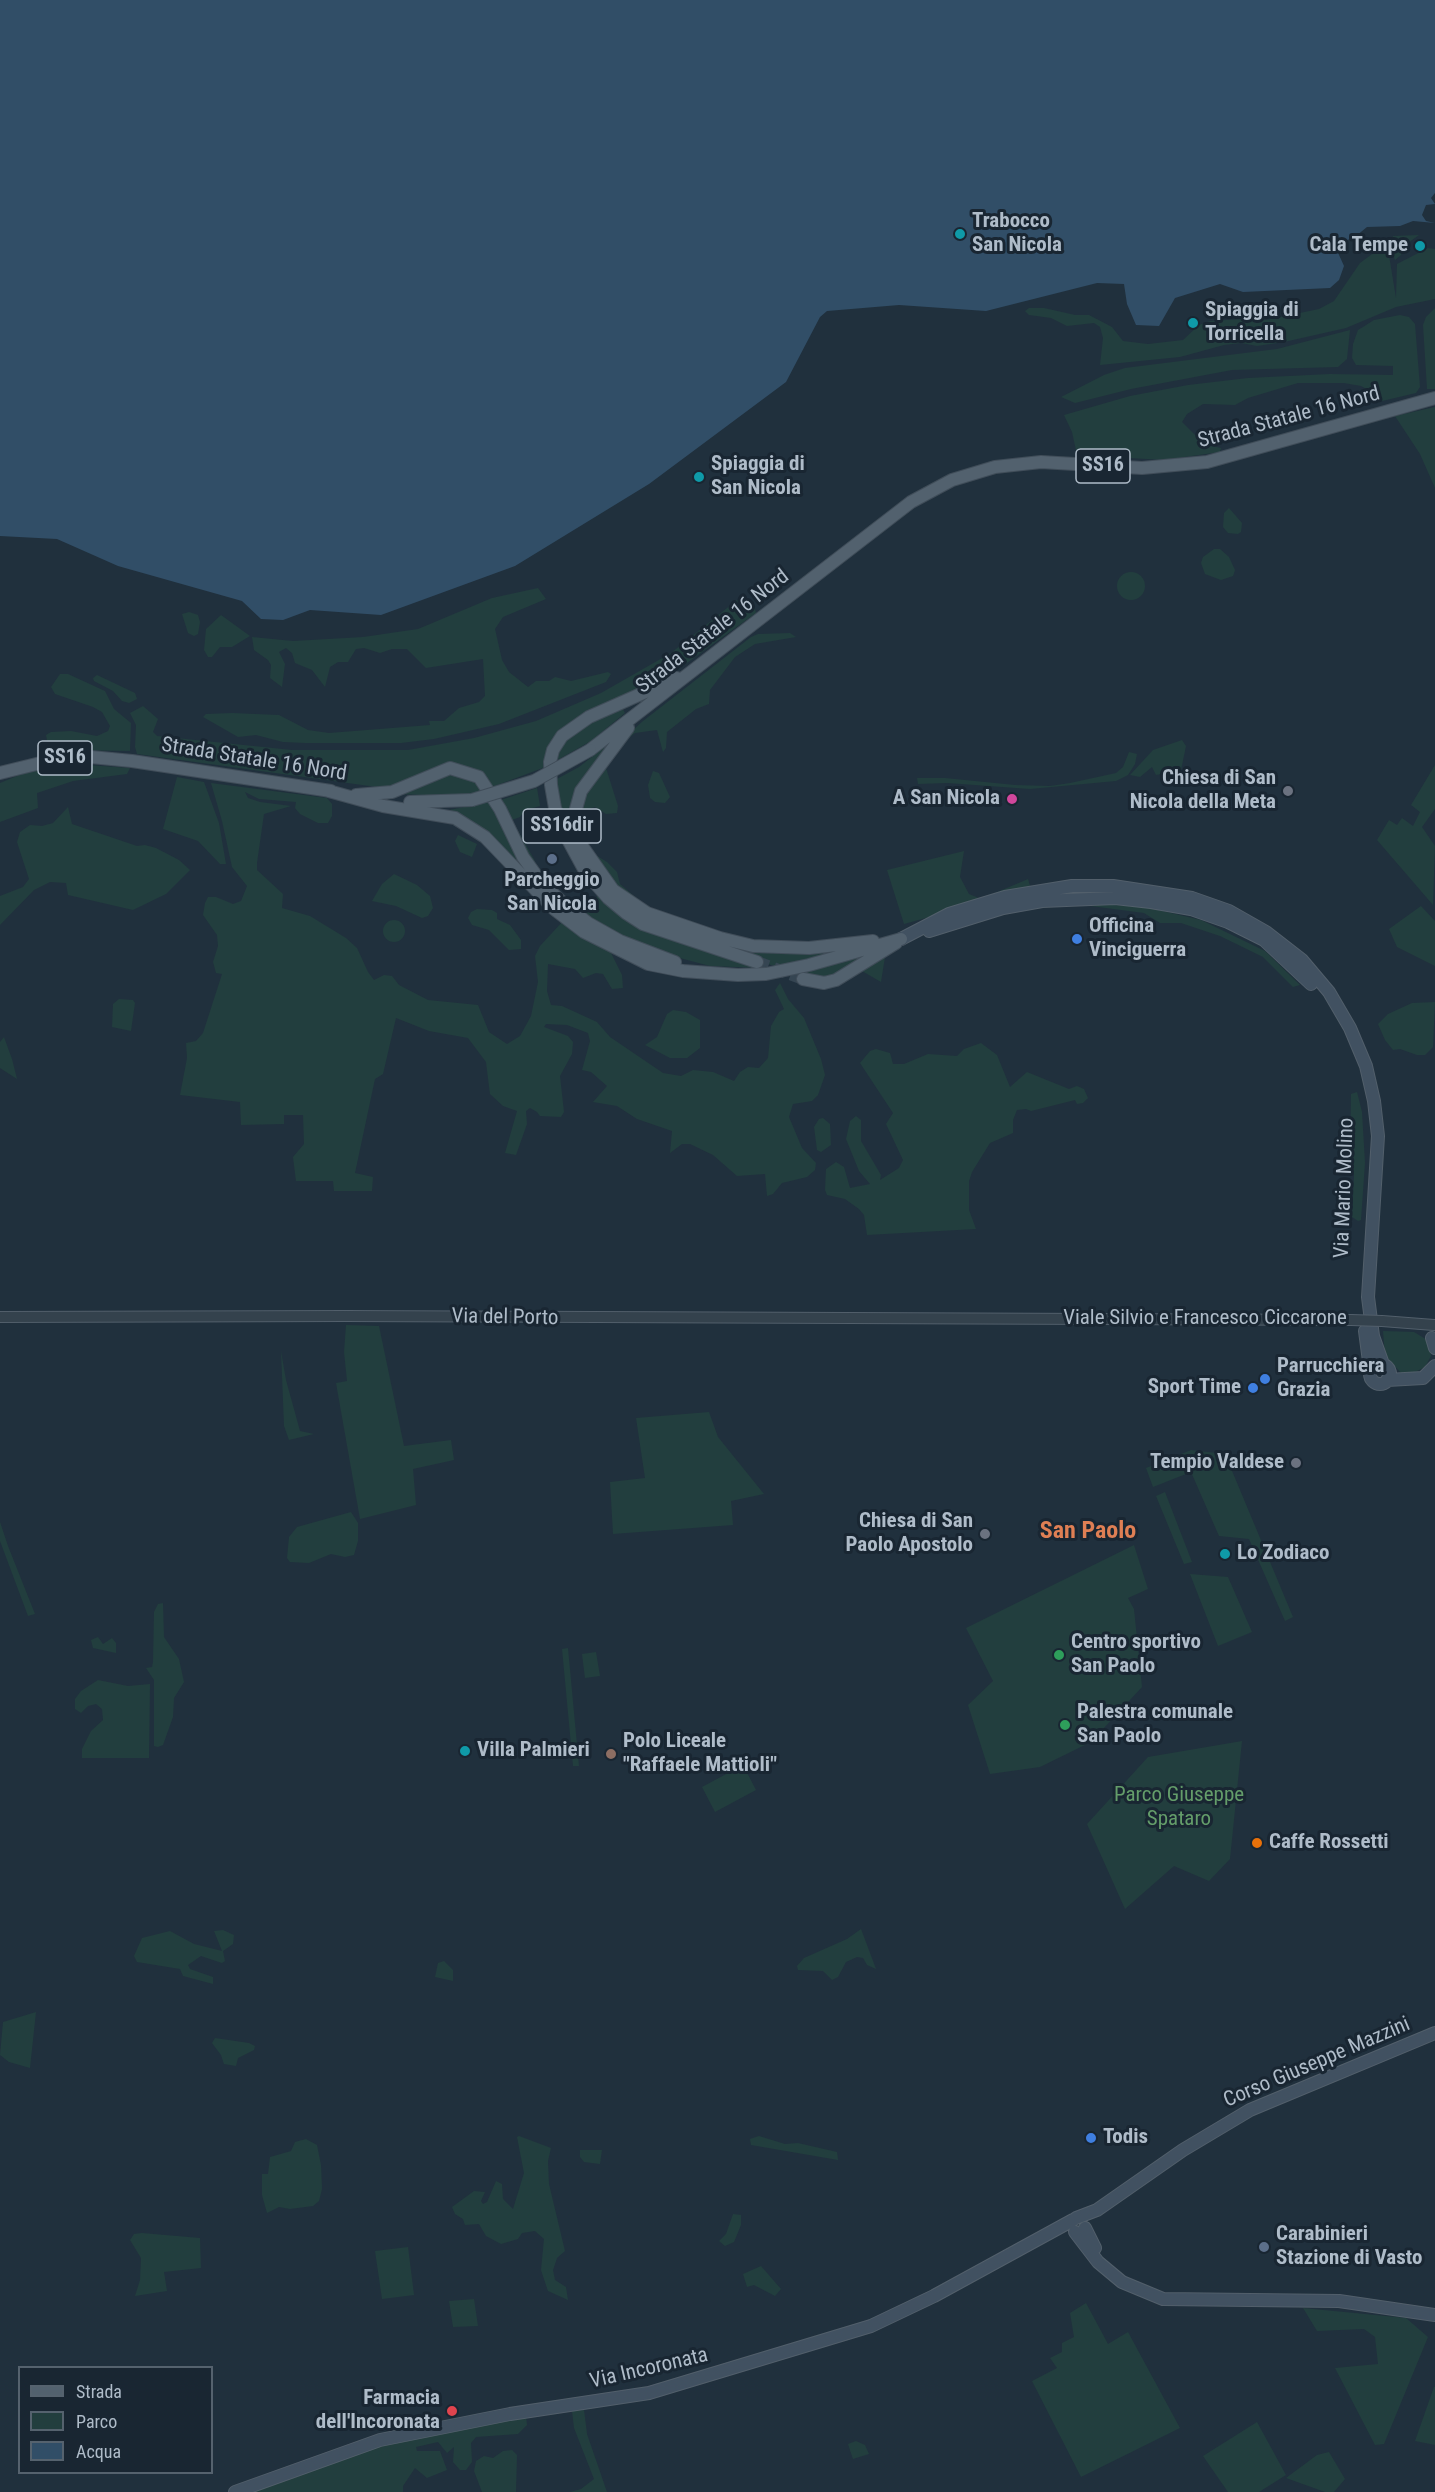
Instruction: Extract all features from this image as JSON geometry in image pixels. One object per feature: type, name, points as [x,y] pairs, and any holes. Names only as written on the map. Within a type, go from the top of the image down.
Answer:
[{"type":"main road","name":"Strada Statale 16 Nord","points":[[0,773],[35,763],[84,757],[132,761],[423,804],[472,800],[534,781],[590,750],[911,502],[952,480],[995,467],[1041,462],[1142,468],[1206,462],[1435,398]]},
{"type":"main road","name":"SS16dir","points":[[700,667],[575,725],[562,736],[553,750],[550,762],[551,786],[558,814],[575,854],[586,873],[608,898],[643,924],[757,962]]},
{"type":"main road","name":"SS16dir","points":[[640,713],[594,772],[575,804],[574,816],[582,846],[613,891],[647,913],[720,938],[753,946],[809,948],[902,939]]},
{"type":"main road","points":[[355,795],[392,792],[450,768],[471,772],[487,786],[523,857],[541,882],[565,905],[588,923],[620,941],[696,970]]},
{"type":"main road","points":[[325,790],[383,806],[455,818],[484,837],[554,909],[584,932],[648,964],[683,971],[696,970]]},
{"type":"main road","name":"Via Mario Molino","points":[[902,939],[949,914],[1005,897],[1049,889],[1113,886],[1192,898],[1229,911],[1266,932],[1302,960],[1329,992],[1350,1028],[1366,1066],[1374,1101],[1378,1136],[1368,1285],[1372,1336],[1386,1371]]},
{"type":"main road","name":"Via Mario Molino","points":[[902,939],[1003,908],[1042,901],[1115,898],[1191,909],[1228,922],[1264,940],[1299,969],[1324,999],[1344,1032],[1359,1068],[1368,1106],[1371,1136],[1361,1284],[1370,1369]]},
{"type":"main road","name":"SS16dir","points":[[696,970],[738,975],[766,974],[809,965],[902,939]]},
{"type":"main road","name":"SS16dir","points":[[803,979],[824,983],[836,981],[878,957],[902,939]]},
{"type":"main road","points":[[1386,1371],[1380,1384],[1370,1378],[1370,1369],[1377,1364],[1386,1371],[1409,1381],[1423,1378],[1435,1366]]},
{"type":"main road","name":"Corso Giuseppe Mazzini","points":[[1078,2226],[1097,2210],[1183,2150],[1250,2110],[1435,2033]]},
{"type":"main road","points":[[1078,2226],[1098,2262],[1132,2288],[1163,2299],[1339,2301],[1435,2315]]},
{"type":"main road","name":"Via Incoronata","points":[[235,2492],[390,2437],[669,2389],[871,2326],[934,2296],[1054,2232],[1078,2226]]},
{"type":"street","name":"Via del Porto","points":[[0,1317],[1010,1318]]},
{"type":"street","name":"Viale Silvio e Francesco Ciccarone","points":[[1010,1318],[1382,1321],[1401,1323],[1434,1335]]},
{"type":"green space","points":[[1419,235],[1405,245],[1401,255],[1395,260],[1390,245],[1393,236]]},
{"type":"green space","points":[[1387,243],[1396,298],[1397,264],[1428,248],[1435,249],[1435,299],[1396,307],[1346,328],[1284,342],[1257,346],[1241,343],[1224,345],[1180,357],[1100,365],[1103,338],[1100,327],[1094,323],[1067,326],[1051,318],[1029,315],[1025,311],[1029,308],[1044,308],[1075,315],[1089,315],[1112,327],[1123,341],[1148,344],[1183,340],[1199,325],[1210,321],[1258,318],[1266,320],[1319,309],[1334,301],[1360,263]]},
{"type":"green space","points":[[1435,308],[1435,389],[1427,389],[1423,325],[1426,317]]},
{"type":"green space","points":[[1400,315],[1409,317],[1415,324],[1420,387],[1416,393],[1378,402],[1372,392],[1361,386],[1344,383],[1298,383],[1248,398],[1235,405],[1203,404],[1187,414],[1182,422],[1204,444],[1221,448],[1220,452],[1164,460],[1077,455],[1072,432],[1064,415],[1130,396],[1188,385],[1248,378],[1330,374],[1393,375],[1393,366],[1356,365],[1352,358],[1353,344],[1358,330],[1374,320]]},
{"type":"green space","points":[[1350,330],[1347,359],[1338,367],[1232,370],[1131,389],[1075,403],[1061,397],[1104,375],[1125,368],[1277,349]]},
{"type":"green space","points":[[1435,407],[1435,488],[1420,454],[1395,416]]},
{"type":"green space","points":[[1229,508],[1242,523],[1241,532],[1238,534],[1228,533],[1223,527],[1224,513]]},
{"type":"green space","points":[[1214,549],[1220,549],[1229,557],[1235,570],[1233,576],[1221,580],[1205,574],[1201,563],[1203,557]]},
{"type":"green space","points":[[1131,572],[1141,576],[1145,586],[1141,596],[1131,600],[1121,596],[1117,586],[1121,576]]},
{"type":"green space","points":[[538,588],[546,599],[503,617],[495,629],[502,660],[509,672],[528,687],[536,681],[549,681],[555,677],[571,681],[608,672],[611,674],[606,682],[499,724],[434,739],[401,743],[305,743],[283,742],[256,735],[238,737],[203,717],[206,714],[232,713],[279,715],[308,730],[329,733],[430,725],[429,721],[444,721],[459,708],[479,702],[485,696],[483,659],[426,668],[407,649],[392,649],[380,653],[364,648],[356,649],[348,662],[338,662],[330,667],[325,687],[312,670],[295,663],[292,653],[286,648],[279,652],[285,664],[282,687],[270,678],[271,665],[254,650],[252,637],[293,641],[363,637],[418,629],[492,598]]},
{"type":"green space","points":[[737,600],[754,605],[756,613],[662,681],[568,727],[548,766],[492,787],[464,766],[450,765],[384,788],[137,754],[135,747],[136,725],[130,713],[143,706],[158,719],[153,732],[157,736],[292,750],[408,750],[474,738],[536,721],[601,693],[671,653]]},
{"type":"green space","points":[[189,612],[198,615],[200,622],[198,634],[194,636],[188,633],[182,614]]},
{"type":"green space","points":[[221,615],[250,636],[232,647],[220,647],[212,657],[208,657],[204,650],[206,629]]},
{"type":"green space","points":[[790,633],[796,637],[755,644],[735,657],[710,690],[709,704],[696,709],[667,732],[666,748],[663,752],[657,730],[635,733],[625,741],[606,768],[618,806],[617,813],[606,814],[595,807],[585,810],[580,808],[581,801],[624,738],[643,721],[751,637],[758,634]]},
{"type":"green space","points":[[60,674],[68,674],[105,691],[114,709],[131,723],[130,751],[58,750],[48,746],[46,735],[51,732],[71,731],[97,736],[108,731],[110,726],[102,712],[55,694],[51,687]]},
{"type":"green space","points":[[97,675],[135,693],[137,699],[129,703],[122,701],[113,691],[94,681],[93,678]]},
{"type":"green space","points":[[622,708],[625,713],[591,741],[554,762],[555,754],[573,730]]},
{"type":"green space","points":[[1182,740],[1186,746],[1181,770],[1156,775],[1152,767],[1140,777],[1130,775],[1153,750]]},
{"type":"green space","points":[[611,742],[572,811],[606,887],[714,939],[835,950],[834,954],[782,967],[771,965],[758,960],[597,884],[565,824],[555,780],[579,767]]},
{"type":"green space","points":[[1129,752],[1137,754],[1135,764],[1128,775],[1116,781],[1030,789],[947,783],[918,784],[917,778],[1050,786],[1116,773],[1123,767]]},
{"type":"green space","points":[[88,765],[130,768],[127,774],[73,781],[37,793],[38,808],[0,822],[0,783],[29,771]]},
{"type":"green space","points":[[1435,765],[1435,809],[1422,827],[1435,846],[1433,905],[1377,840],[1389,820],[1397,825],[1402,818],[1413,826],[1420,812],[1411,805]]},
{"type":"green space","points":[[653,771],[659,773],[670,797],[665,803],[655,802],[650,798],[648,785]]},
{"type":"green space","points":[[468,772],[488,789],[461,796],[391,794],[433,775]]},
{"type":"green space","points":[[177,777],[204,782],[219,823],[226,864],[220,864],[198,841],[163,829]]},
{"type":"green space","points":[[211,783],[327,798],[332,804],[332,816],[328,823],[318,823],[300,814],[295,808],[296,802],[259,799],[245,792],[248,798],[260,802],[291,806],[264,814],[257,863],[257,870],[283,894],[282,908],[310,916],[346,938],[357,948],[374,980],[384,975],[392,976],[399,985],[428,1000],[478,1005],[489,1032],[507,1044],[520,1036],[531,1016],[538,982],[535,956],[540,946],[564,920],[609,949],[622,975],[623,988],[612,989],[603,974],[596,973],[583,978],[575,969],[548,964],[547,991],[551,1005],[562,1006],[597,1022],[610,1037],[663,1073],[681,1076],[693,1070],[713,1072],[734,1081],[740,1072],[748,1067],[759,1068],[768,1058],[771,1026],[779,1012],[784,1009],[775,990],[780,983],[788,999],[804,1018],[825,1075],[818,1095],[812,1101],[793,1104],[789,1117],[802,1148],[816,1163],[815,1170],[807,1177],[782,1183],[773,1194],[767,1196],[765,1174],[737,1176],[713,1155],[690,1144],[682,1144],[670,1153],[672,1131],[637,1119],[617,1106],[593,1102],[607,1086],[591,1072],[582,1070],[590,1041],[588,1033],[567,1025],[546,1024],[544,1027],[568,1036],[573,1042],[572,1054],[560,1076],[564,1112],[561,1117],[540,1116],[530,1108],[526,1111],[527,1124],[516,1155],[505,1153],[517,1111],[503,1106],[490,1094],[486,1062],[468,1038],[429,1031],[396,1018],[383,1074],[375,1079],[355,1173],[373,1177],[372,1191],[334,1191],[333,1181],[296,1181],[293,1157],[304,1144],[303,1115],[284,1115],[284,1124],[241,1125],[240,1102],[180,1095],[187,1058],[186,1043],[196,1041],[203,1033],[222,974],[216,973],[213,962],[218,946],[217,935],[203,915],[205,903],[208,897],[216,897],[233,904],[241,901],[247,886],[232,867]]},
{"type":"green space","points":[[537,788],[540,806],[525,810],[520,817],[512,820],[535,861],[531,860],[501,800]]},
{"type":"green space","points":[[494,801],[532,872],[633,953],[449,810]]},
{"type":"green space","points":[[68,807],[72,824],[137,846],[145,845],[156,848],[179,860],[190,870],[166,894],[133,910],[68,895],[66,883],[50,882],[34,890],[0,925],[0,896],[23,887],[29,879],[17,842],[20,832],[30,825],[42,826],[53,823]]},
{"type":"green space","points":[[458,835],[477,844],[472,857],[460,852],[455,841]]},
{"type":"green space","points":[[964,851],[960,877],[969,894],[981,899],[1028,879],[1031,889],[904,924],[887,870]]},
{"type":"green space","points":[[594,854],[617,872],[620,884],[648,908],[609,882]]},
{"type":"green space","points":[[394,874],[417,885],[430,896],[433,908],[428,916],[422,918],[396,906],[372,901],[382,884]]},
{"type":"green space","points":[[599,895],[759,968],[710,966],[642,948],[581,912]]},
{"type":"green space","points":[[1083,905],[1145,907],[1201,920],[1265,951],[1300,985],[1293,987],[1263,957],[1220,936],[1181,923],[1160,923],[1144,913]]},
{"type":"green space","points":[[1421,906],[1435,921],[1435,966],[1397,947],[1389,929]]},
{"type":"green space","points":[[477,909],[492,910],[497,913],[497,919],[510,925],[521,940],[521,949],[509,950],[489,930],[472,925],[468,918],[471,912]]},
{"type":"green space","points":[[394,920],[402,923],[405,931],[402,939],[394,942],[386,939],[383,931],[386,923]]},
{"type":"green space","points":[[879,950],[830,980],[798,974],[849,960]]},
{"type":"green space","points":[[885,957],[881,982],[862,971]]},
{"type":"green space","points":[[119,999],[133,1000],[135,1003],[131,1031],[112,1027],[113,1004]]},
{"type":"green space","points":[[1435,1002],[1433,1047],[1425,1055],[1417,1055],[1400,1049],[1393,1050],[1385,1040],[1378,1024],[1388,1014],[1412,1003]]},
{"type":"green space","points":[[673,1010],[686,1012],[700,1020],[700,1048],[687,1058],[670,1058],[645,1045],[657,1037],[667,1014]]},
{"type":"green space","points":[[4,1037],[17,1079],[0,1068],[0,1042]]},
{"type":"green space","points":[[981,1043],[997,1055],[1010,1087],[1027,1072],[1069,1089],[1077,1086],[1084,1089],[1088,1098],[1083,1103],[1077,1104],[1075,1100],[1031,1111],[1017,1110],[1013,1120],[1013,1133],[990,1143],[972,1172],[969,1181],[969,1210],[976,1229],[867,1235],[864,1215],[859,1209],[845,1199],[827,1195],[825,1190],[826,1169],[836,1162],[844,1167],[850,1188],[870,1184],[859,1171],[846,1139],[850,1121],[856,1116],[861,1120],[861,1141],[881,1175],[880,1180],[899,1168],[903,1160],[886,1124],[893,1113],[860,1063],[870,1051],[876,1049],[890,1053],[893,1064],[904,1064],[928,1054],[957,1056],[964,1049]]},
{"type":"green space","points":[[1357,1092],[1362,1112],[1365,1163],[1361,1220],[1358,1221],[1352,1217],[1354,1175],[1350,1160],[1351,1094]]},
{"type":"green space","points":[[823,1118],[830,1124],[831,1145],[821,1152],[817,1150],[814,1127],[819,1119]]},
{"type":"green space","points":[[346,1325],[379,1326],[404,1446],[451,1440],[454,1460],[413,1469],[416,1505],[360,1519],[336,1383],[347,1381],[344,1352]]},
{"type":"green space","points":[[1383,1331],[1414,1332],[1429,1341],[1431,1356],[1425,1367],[1413,1373],[1401,1373],[1385,1355]]},
{"type":"green space","points":[[281,1351],[286,1380],[300,1431],[314,1434],[289,1440],[284,1426]]},
{"type":"green space","points":[[709,1412],[718,1437],[764,1494],[731,1501],[733,1525],[613,1534],[610,1482],[645,1478],[636,1418]]},
{"type":"green space","points":[[1191,1450],[1225,1454],[1293,1617],[1285,1621],[1249,1539],[1219,1536],[1191,1472],[1153,1487],[1146,1468]]},
{"type":"green space","points":[[1165,1492],[1192,1562],[1184,1564],[1156,1496]]},
{"type":"green space","points":[[351,1512],[358,1523],[358,1541],[354,1555],[345,1557],[331,1554],[309,1563],[290,1562],[287,1558],[289,1537],[297,1527]]},
{"type":"green space","points":[[0,1522],[35,1614],[28,1616],[0,1541]]},
{"type":"green space","name":"Centro sportivo San Paolo","points":[[1134,1545],[1148,1589],[1128,1598],[1134,1609],[1142,1687],[1091,1742],[1040,1767],[990,1774],[968,1705],[993,1681],[966,1628]]},
{"type":"green space","points":[[1190,1574],[1228,1577],[1252,1632],[1218,1646]]},
{"type":"green space","points":[[163,1603],[164,1637],[179,1659],[184,1682],[174,1698],[173,1717],[163,1745],[158,1747],[154,1746],[154,1680],[146,1668],[152,1667],[153,1662],[154,1612],[158,1604]]},
{"type":"green space","points":[[98,1637],[103,1644],[112,1638],[116,1643],[116,1653],[93,1648],[91,1640]]},
{"type":"green space","points":[[568,1648],[579,1766],[573,1766],[562,1649]]},
{"type":"green space","points":[[596,1652],[600,1676],[585,1678],[582,1654]]},
{"type":"green space","points":[[98,1680],[128,1686],[150,1684],[149,1758],[82,1758],[82,1749],[91,1731],[103,1720],[102,1709],[96,1704],[88,1706],[81,1713],[75,1709],[75,1699],[81,1691]]},
{"type":"green space","name":"Parco Giuseppe Spataro","points":[[1242,1741],[1230,1859],[1209,1881],[1174,1866],[1125,1909],[1087,1824],[1148,1757]]},
{"type":"green space","points":[[743,1765],[756,1790],[715,1812],[702,1787]]},
{"type":"green space","points":[[861,1929],[876,1969],[867,1965],[863,1958],[857,1957],[846,1962],[838,1977],[832,1980],[823,1971],[798,1970],[797,1966],[804,1958],[847,1939]]},
{"type":"green space","points":[[223,1930],[234,1935],[233,1944],[223,1951],[225,1961],[222,1963],[201,1956],[188,1965],[190,1969],[213,1977],[213,1984],[183,1976],[180,1969],[137,1962],[134,1956],[142,1938],[170,1931],[194,1944],[222,1951],[214,1931]]},
{"type":"green space","points":[[444,1961],[453,1970],[453,1981],[435,1977],[438,1963]]},
{"type":"green space","points":[[36,2012],[30,2068],[9,2062],[0,2055],[3,2022]]},
{"type":"green space","points":[[215,2038],[249,2043],[255,2046],[254,2050],[238,2058],[236,2066],[224,2064],[221,2055],[212,2043]]},
{"type":"green space","points":[[759,2136],[785,2144],[798,2143],[837,2152],[838,2160],[751,2145],[750,2139]]},
{"type":"green space","points":[[517,2137],[551,2148],[548,2161],[549,2184],[565,2251],[557,2258],[553,2270],[555,2280],[566,2287],[568,2300],[548,2291],[541,2270],[544,2239],[535,2231],[522,2233],[518,2239],[501,2244],[486,2236],[479,2224],[465,2225],[463,2219],[455,2214],[452,2207],[474,2191],[485,2192],[481,2201],[483,2204],[487,2202],[496,2181],[502,2184],[503,2199],[513,2209],[524,2173]]},
{"type":"green space","points":[[306,2139],[317,2145],[322,2189],[319,2201],[313,2206],[290,2209],[279,2207],[267,2213],[262,2195],[262,2174],[268,2174],[270,2157],[291,2151],[295,2142]]},
{"type":"green space","points":[[580,2150],[602,2150],[600,2164],[584,2162],[580,2157]]},
{"type":"green space","points":[[733,2214],[741,2215],[741,2225],[734,2242],[725,2246],[719,2241],[726,2234]]},
{"type":"green space","points":[[134,2234],[200,2238],[201,2268],[164,2272],[167,2291],[135,2296],[140,2280],[141,2258],[130,2240]]},
{"type":"green space","points":[[408,2247],[414,2295],[382,2299],[375,2251]]},
{"type":"green space","points":[[761,2266],[781,2289],[775,2296],[754,2285],[747,2287],[743,2274]]},
{"type":"green space","points":[[474,2299],[478,2326],[453,2327],[449,2301]]},
{"type":"green space","points":[[1086,2303],[1108,2344],[1128,2332],[1180,2428],[1081,2477],[1032,2381],[1057,2368],[1050,2358],[1062,2352],[1062,2343],[1074,2337],[1070,2313]]},
{"type":"green space","points":[[1303,2308],[1406,2318],[1428,2337],[1384,2444],[1375,2445],[1335,2368],[1378,2364],[1375,2337],[1364,2329],[1317,2331]]},
{"type":"green space","points":[[1435,2387],[1435,2445],[1415,2441]]},
{"type":"green space","points":[[584,2410],[587,2434],[607,2492],[570,2492],[581,2489],[594,2479],[574,2428],[572,2411]]},
{"type":"green space","points":[[526,2417],[527,2425],[518,2434],[476,2437],[471,2443],[472,2462],[466,2470],[460,2470],[453,2462],[454,2447],[447,2453],[438,2442],[416,2447],[417,2451],[440,2451],[447,2470],[427,2478],[415,2468],[403,2486],[403,2492],[243,2492],[381,2444]]},
{"type":"green space","points":[[1257,2422],[1286,2475],[1259,2492],[1228,2492],[1203,2456]]},
{"type":"green space","points":[[856,2441],[865,2445],[869,2454],[853,2459],[848,2444]]},
{"type":"green space","points":[[512,2450],[517,2455],[516,2492],[482,2492],[474,2471],[476,2461],[484,2456],[493,2458],[503,2451]]},
{"type":"green space","points":[[1329,2452],[1345,2479],[1334,2492],[1325,2492],[1286,2478],[1317,2455]]},
{"type":"water","points":[[0,0],[1435,0],[1435,193],[1431,198],[1435,204],[1426,205],[1422,215],[1426,221],[1435,223],[1413,221],[1400,226],[1367,227],[1356,236],[1335,246],[1344,266],[1339,280],[1330,288],[1243,292],[1220,284],[1175,298],[1159,326],[1136,325],[1127,304],[1124,284],[1097,283],[986,311],[899,305],[827,311],[820,317],[786,382],[649,484],[515,566],[381,615],[310,610],[283,620],[261,619],[242,601],[118,566],[57,539],[0,536]]},
{"type":"tunnel","points":[[757,962],[803,979]]},
{"type":"place","name":"Trabocco San Nicola","points":[[960,234]]},
{"type":"place","name":"Cala Tempe","points":[[1420,246]]},
{"type":"place","name":"Spiaggia di Torricella","points":[[1193,323]]},
{"type":"place","name":"Spiaggia di San Nicola","points":[[699,477]]},
{"type":"place","name":"Chiesa di San Nicola della Meta","points":[[1288,791]]},
{"type":"place","name":"A San Nicola","points":[[1012,799]]},
{"type":"place","name":"Parcheggio San Nicola","points":[[552,859]]},
{"type":"place","name":"Officina Vinciguerra","points":[[1077,939]]},
{"type":"place","name":"Parrucchiera Grazia","points":[[1265,1379]]},
{"type":"place","name":"Sport Time","points":[[1253,1388]]},
{"type":"place","name":"Tempio Valdese","points":[[1296,1463]]},
{"type":"place","name":"Chiesa di San Paolo Apostolo","points":[[985,1534]]},
{"type":"place","name":"Lo Zodiaco","points":[[1225,1554]]},
{"type":"place","name":"Centro sportivo San Paolo","points":[[1059,1655]]},
{"type":"place","name":"Palestra comunale San Paolo","points":[[1065,1725]]},
{"type":"place","name":"Villa Palmieri","points":[[465,1751]]},
{"type":"place","name":"Polo Liceale \"Raffaele Mattioli\"","points":[[611,1754]]},
{"type":"place","name":"Caffe Rossetti","points":[[1257,1843]]},
{"type":"place","name":"Todis","points":[[1091,2138]]},
{"type":"place","name":"Carabinieri Stazione di Vasto","points":[[1264,2247]]},
{"type":"place","name":"Farmacia dell'Incoronata","points":[[452,2411]]},
{"type":"district","name":"San Paolo","points":[[1088,1532]]}]
